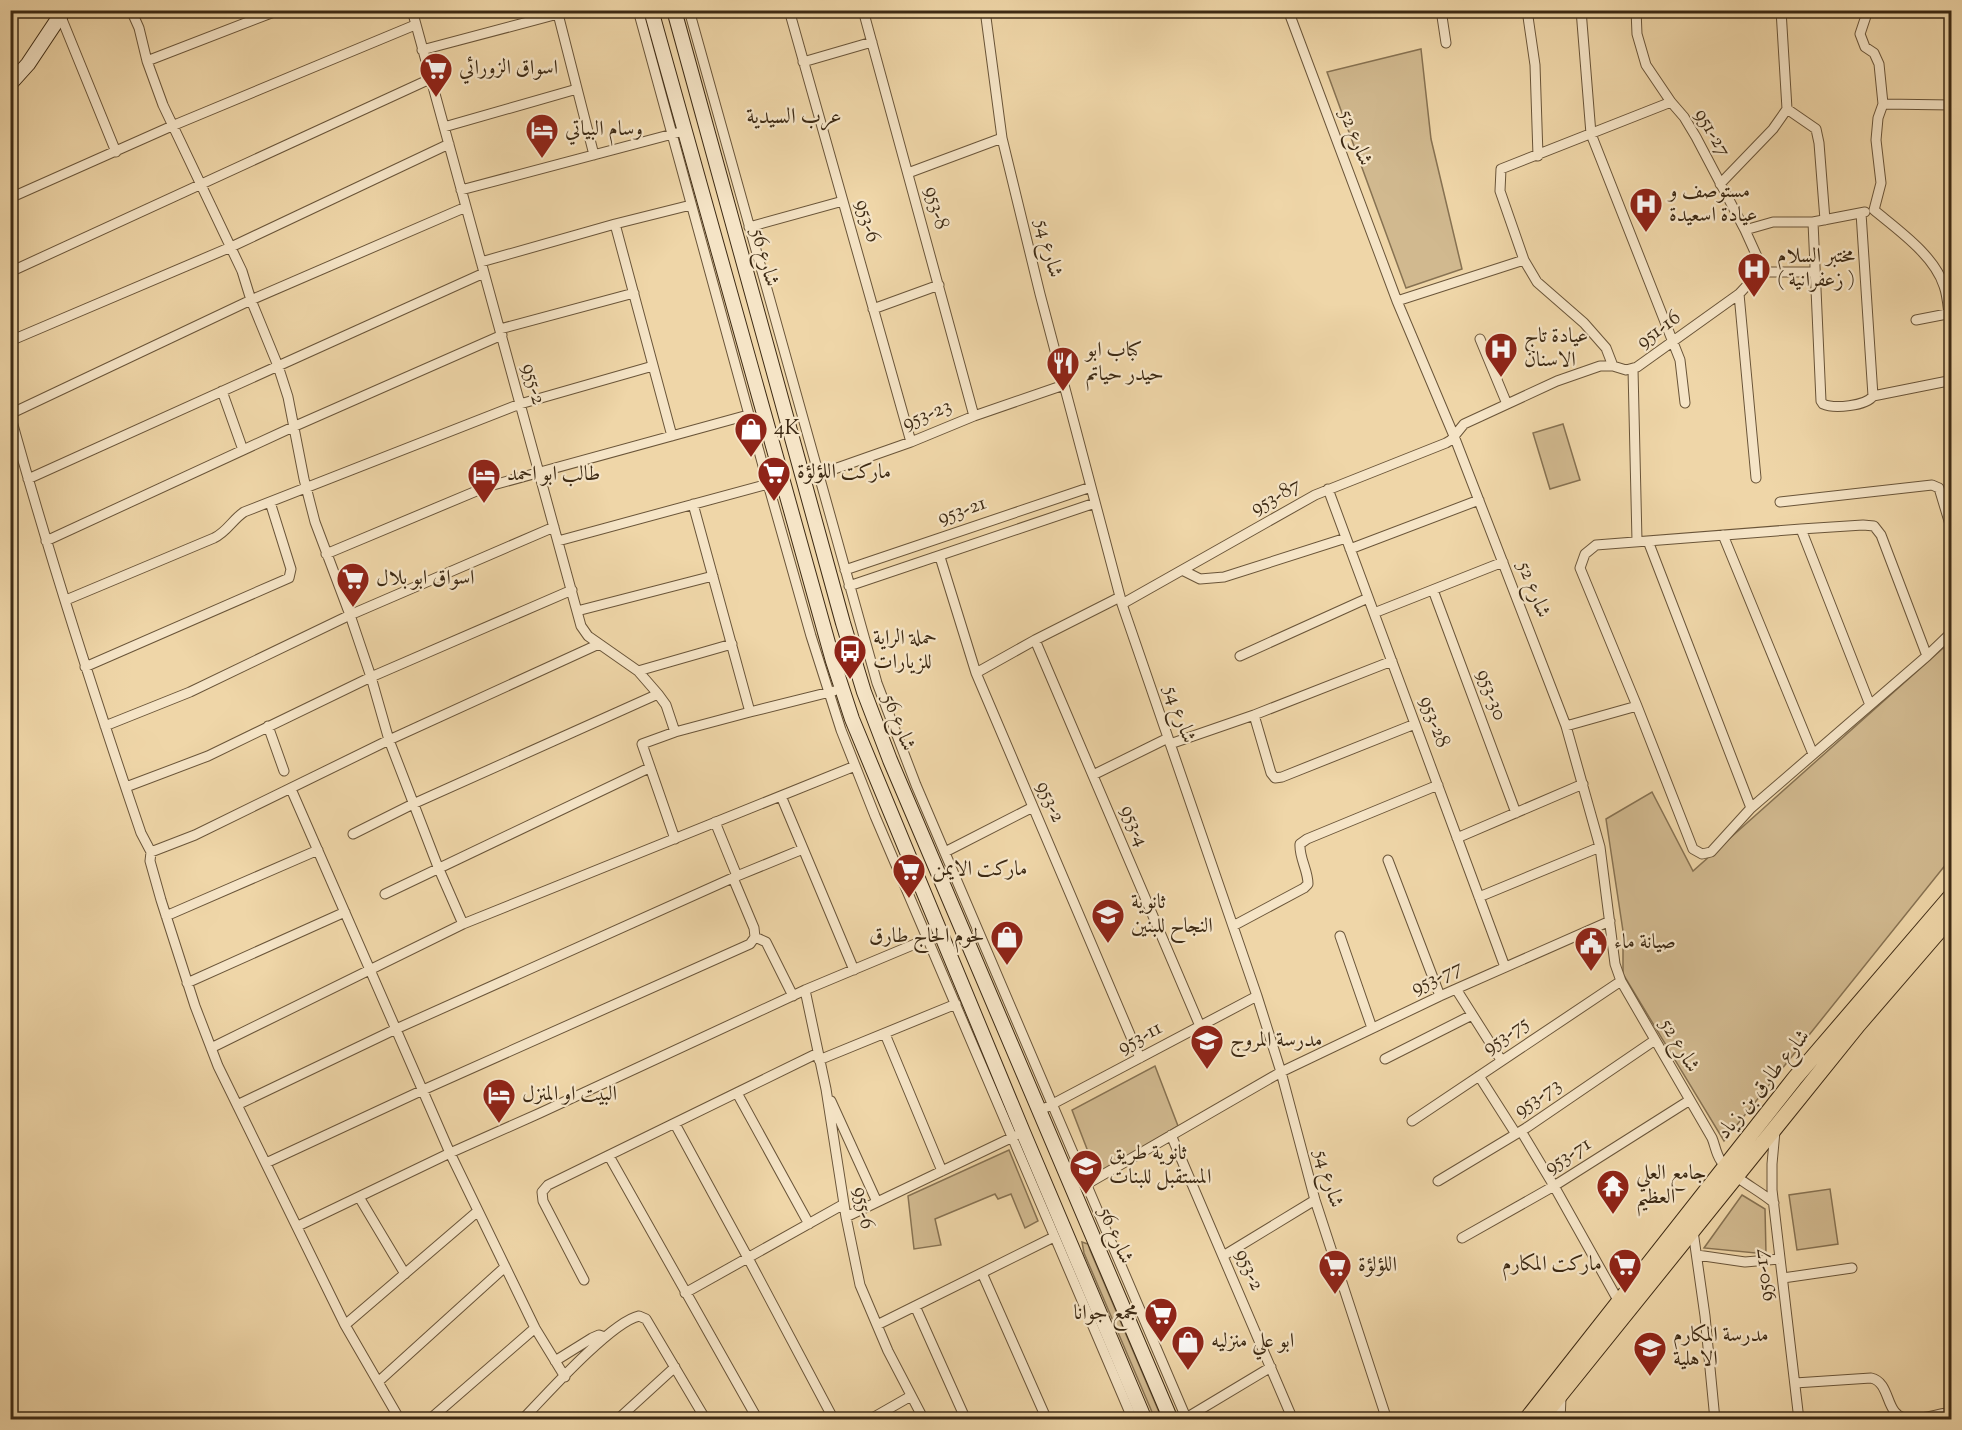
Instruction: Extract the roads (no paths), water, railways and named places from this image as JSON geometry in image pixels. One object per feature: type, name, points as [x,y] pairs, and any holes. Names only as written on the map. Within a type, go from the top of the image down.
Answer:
[{"type":"main road","name":"شارع طارق بن زياد","points":[[1540,1419],[1693,1231],[1731,1171],[1796,1078],[1952,895]]},
{"type":"main road","name":"شارع طارق بن زياد","points":[[1526,1419],[1618,1302],[1731,1171],[1776,1126],[1858,1025],[1952,916]]},
{"type":"street","points":[[131,10],[139,28],[147,61],[163,105],[242,271],[251,300],[279,366],[306,488],[326,554],[350,615],[389,740],[438,867],[463,924]]},
{"type":"street","points":[[147,61],[279,10]]},
{"type":"street","name":"955-2","points":[[411,10],[581,626],[599,645],[638,672],[658,694],[666,705],[675,732]]},
{"type":"street","points":[[638,10],[678,133],[691,205],[748,415],[835,691],[855,766],[927,939],[1017,1135],[1054,1237],[1133,1419]]},
{"type":"street","name":"شارع 56","points":[[651,10],[678,133],[811,583],[835,691],[875,777],[1011,1103],[1017,1135],[1070,1242],[1146,1419]]},
{"type":"street","name":"شارع 56","points":[[674,10],[830,577],[856,666],[883,743],[1171,1419]]},
{"type":"street","points":[[689,10],[877,683],[902,751],[1186,1419],[1271,1367]]},
{"type":"street","name":"953-6","points":[[789,10],[911,442]]},
{"type":"street","name":"953-8","points":[[864,10],[974,416]]},
{"type":"street","name":"شارع 54","points":[[985,10],[1002,138],[1121,601],[1257,996],[1281,1072],[1315,1200],[1386,1419]]},
{"type":"street","name":"شارع 52","points":[[1288,10],[1397,301],[1454,436],[1566,726],[1600,847],[1616,964],[1621,981],[1712,1138],[1718,1156],[1731,1171]]},
{"type":"street","points":[[1441,10],[1446,43]]},
{"type":"street","points":[[1527,10],[1534,65],[1538,156]]},
{"type":"street","points":[[1581,10],[1591,134],[1680,360],[1685,403]]},
{"type":"street","name":"951-27","points":[[1636,10],[1636,34],[1646,66],[1684,117],[1745,230],[1764,272]]},
{"type":"street","points":[[1720,184],[1773,129],[1786,110],[1781,10]]},
{"type":"street","points":[[1868,10],[1860,34],[1865,47],[1874,53],[1879,64],[1883,104],[1878,118],[1876,140],[1881,183],[1874,210]]},
{"type":"street","points":[[10,84],[28,64],[61,12]]},
{"type":"street","points":[[61,12],[116,152]]},
{"type":"street","points":[[422,50],[558,12],[594,155]]},
{"type":"street","points":[[10,198],[172,126],[415,25]]},
{"type":"street","points":[[804,62],[872,42]]},
{"type":"street","points":[[10,272],[430,79]]},
{"type":"street","points":[[444,127],[577,89]]},
{"type":"street","points":[[1613,366],[1606,348],[1584,323],[1537,282],[1524,260],[1500,191],[1502,169],[1671,102]]},
{"type":"street","points":[[1883,104],[1952,105]]},
{"type":"street","points":[[1786,110],[1816,129],[1820,143],[1825,220]]},
{"type":"street","points":[[461,190],[678,133]]},
{"type":"street","points":[[908,173],[1002,138]]},
{"type":"street","points":[[10,341],[231,247],[448,144]]},
{"type":"street","points":[[749,227],[843,201]]},
{"type":"street","points":[[481,262],[691,205]]},
{"type":"street","points":[[400,1419],[345,1325],[211,1048],[166,916],[150,861],[151,852],[141,833],[45,542],[10,414],[251,300],[466,207]]},
{"type":"street","points":[[1745,230],[1773,222],[1813,222],[1874,210]]},
{"type":"street","points":[[1874,210],[1907,235],[1937,272],[1944,286],[1950,314],[1916,320]]},
{"type":"street","points":[[1813,222],[1821,402],[1827,406],[1864,403],[1870,401],[1873,396],[1861,213]]},
{"type":"street","points":[[615,224],[672,436]]},
{"type":"street","points":[[1397,301],[1524,260]]},
{"type":"street","points":[[1764,272],[1815,272]]},
{"type":"street","name":"951-16","points":[[1454,436],[1464,424],[1557,381],[1600,366],[1634,369],[1739,294],[1752,279],[1764,272]]},
{"type":"street","points":[[28,479],[484,273]]},
{"type":"street","points":[[873,309],[939,285]]},
{"type":"street","points":[[45,542],[501,332],[634,293]]},
{"type":"street","points":[[1739,294],[1756,478]]},
{"type":"street","points":[[1480,339],[1507,404]]},
{"type":"street","points":[[66,600],[214,538],[222,534],[244,512],[520,404],[653,366]]},
{"type":"street","points":[[1634,369],[1637,541]]},
{"type":"street","points":[[1873,396],[1948,381]]},
{"type":"street","name":"953-23","points":[[803,480],[1064,385]]},
{"type":"street","points":[[222,391],[243,450]]},
{"type":"street","points":[[326,554],[486,487],[748,415]]},
{"type":"street","name":"953-87","points":[[976,673],[1035,640],[1184,571],[1328,489],[1446,443],[1454,436]]},
{"type":"street","points":[[558,541],[768,484]]},
{"type":"street","points":[[1780,502],[1932,485],[1939,488],[1952,531]]},
{"type":"street","name":"953-21","points":[[845,570],[1091,487]]},
{"type":"street","name":"953-28","points":[[1328,489],[1505,967]]},
{"type":"street","points":[[1350,549],[1479,500]]},
{"type":"street","points":[[85,667],[289,578],[291,569],[270,502]]},
{"type":"street","name":"953-21","points":[[849,586],[1095,503]]},
{"type":"street","points":[[693,504],[750,712]]},
{"type":"street","points":[[1927,656],[1881,535],[1874,526],[1801,529],[1596,545],[1585,554],[1580,568],[1693,849],[1702,854],[1711,852],[1751,808],[1927,656],[1952,632]]},
{"type":"street","points":[[105,726],[190,692],[350,615],[554,527]]},
{"type":"street","points":[[1801,529],[1870,705]]},
{"type":"street","points":[[1723,535],[1813,754]]},
{"type":"street","points":[[1184,571],[1200,579],[1224,577],[1346,538]]},
{"type":"street","points":[[1648,541],[1751,808]]},
{"type":"street","name":"953-2","points":[[940,557],[976,673],[1140,1058]]},
{"type":"street","points":[[1374,613],[1503,562]]},
{"type":"street","points":[[577,611],[713,576]]},
{"type":"street","points":[[811,583],[830,577]]},
{"type":"street","points":[[126,788],[208,756],[371,677],[572,590]]},
{"type":"street","name":"953-30","points":[[1433,590],[1516,813]]},
{"type":"street","points":[[1240,656],[1368,598]]},
{"type":"street","name":"953-4","points":[[1035,640],[1200,1026]]},
{"type":"street","points":[[638,672],[732,644]]},
{"type":"street","points":[[151,852],[195,835],[389,740],[599,645]]},
{"type":"street","points":[[1093,775],[1169,741],[1254,715],[1392,661]]},
{"type":"street","points":[[675,839],[641,746],[644,743],[675,732],[835,691]]},
{"type":"street","points":[[353,834],[413,804],[658,694]]},
{"type":"street","points":[[1566,726],[1637,706]]},
{"type":"street","points":[[1254,715],[1271,773],[1275,778],[1415,724]]},
{"type":"street","points":[[268,726],[284,771]]},
{"type":"street","points":[[211,1048],[463,924],[855,766]]},
{"type":"street","points":[[385,894],[649,768]]},
{"type":"street","points":[[1457,838],[1583,784]]},
{"type":"street","points":[[1233,926],[1308,884],[1299,844],[1438,785]]},
{"type":"street","points":[[291,789],[450,1153],[534,1328],[565,1377]]},
{"type":"street","points":[[781,796],[854,970]]},
{"type":"street","points":[[945,852],[1033,807]]},
{"type":"street","points":[[266,1163],[750,944],[755,937],[754,928],[715,822]]},
{"type":"street","points":[[1479,897],[1600,847]]},
{"type":"street","points":[[237,1105],[396,1029],[735,877],[803,849]]},
{"type":"street","points":[[166,916],[318,850]]},
{"type":"street","points":[[1388,860],[1440,996]]},
{"type":"street","points":[[188,983],[345,912]]},
{"type":"street","name":"953-77","points":[[1087,1184],[1281,1072],[1440,996],[1610,921]]},
{"type":"street","points":[[1340,936],[1372,1028]]},
{"type":"street","points":[[755,937],[766,942],[793,996]]},
{"type":"street","points":[[298,1226],[450,1153],[805,990],[927,939]]},
{"type":"street","name":"953-75","points":[[1412,1121],[1621,981]]},
{"type":"street","points":[[1456,989],[1501,1060]]},
{"type":"street","name":"955-6","points":[[805,990],[860,1285],[888,1351],[924,1419]]},
{"type":"street","name":"953-11","points":[[1039,1111],[1257,996]]},
{"type":"street","points":[[584,1280],[543,1201],[542,1192],[548,1185],[737,1093],[819,1057],[885,1034],[956,1005]]},
{"type":"street","points":[[1385,1059],[1472,1016]]},
{"type":"street","points":[[885,1034],[942,1171]]},
{"type":"street","name":"953-73","points":[[1438,1181],[1518,1132],[1655,1040]]},
{"type":"street","points":[[1003,1084],[1015,1085],[1023,1076]]},
{"type":"street","points":[[1479,1076],[1554,1186],[1618,1302]]},
{"type":"street","points":[[825,1089],[877,1202]]},
{"type":"street","points":[[1011,1103],[1013,1096],[1018,1092],[1031,1093]]},
{"type":"street","points":[[737,1093],[809,1224]]},
{"type":"street","name":"953-71","points":[[1462,1238],[1554,1186],[1690,1100]]},
{"type":"street","points":[[675,1124],[834,1419]]},
{"type":"street","name":"950-17","points":[[1776,1126],[1772,1164],[1773,1203],[1799,1419]]},
{"type":"street","points":[[846,1217],[1017,1135]]},
{"type":"street","name":"953-2","points":[[1171,1135],[1293,1419]]},
{"type":"street","points":[[609,1156],[758,1419]]},
{"type":"street","points":[[1731,1171],[1773,1203]]},
{"type":"street","points":[[359,1197],[405,1274]]},
{"type":"street","points":[[1223,1256],[1315,1200]]},
{"type":"street","points":[[685,1293],[844,1204]]},
{"type":"street","points":[[345,1325],[478,1211]]},
{"type":"street","points":[[1693,1231],[1715,1419]]},
{"type":"street","points":[[1070,1242],[1091,1233]]},
{"type":"street","points":[[877,1325],[1054,1237]]},
{"type":"street","points":[[1697,1255],[1745,1262],[1780,1259]]},
{"type":"street","points":[[378,1382],[505,1267]]},
{"type":"street","points":[[1783,1278],[1852,1268]]},
{"type":"street","points":[[982,1273],[1047,1419]]},
{"type":"street","points":[[915,1306],[966,1419]]},
{"type":"street","points":[[522,1419],[605,1337],[632,1317],[639,1316],[646,1319],[706,1419]]},
{"type":"street","points":[[429,1419],[534,1328]]},
{"type":"street","points":[[555,1361],[592,1338],[599,1335],[605,1337]]},
{"type":"street","points":[[617,1419],[675,1367]]},
{"type":"street","points":[[1795,1383],[1877,1379],[1882,1383],[1891,1408],[1899,1417],[1910,1419],[1952,1412]]},
{"type":"street","points":[[1560,1419],[1562,1392]]},
{"type":"street","points":[[869,1419],[911,1396]]},
{"type":"place","name":"اسواق الزورائي","points":[[436,98]]},
{"type":"place","name":"وسام البياتي","points":[[542,159]]},
{"type":"place","name":"مستوصف و عيادة اسعيدة","points":[[1646,233]]},
{"type":"place","name":"مختبر السلام ( زعفرانية )","points":[[1754,298]]},
{"type":"place","name":"عيادة تاج الاسنان","points":[[1501,378]]},
{"type":"place","name":"كباب ابو حيدر حياتم","points":[[1063,392]]},
{"type":"place","name":"4K","points":[[751,458]]},
{"type":"place","name":"ماركت اللؤلؤة","points":[[774,502]]},
{"type":"place","name":"طالب ابو احمد","points":[[484,504]]},
{"type":"place","name":"اسواق ابو بلال","points":[[353,608]]},
{"type":"place","name":"حملة الراية للزيارات","points":[[850,680]]},
{"type":"place","name":"ماركت الايمن","points":[[909,899]]},
{"type":"place","name":"ثانوية النجاح للبنين","points":[[1108,944]]},
{"type":"place","name":"لحوم الحاج طارق","points":[[1007,966]]},
{"type":"place","name":"صيانة ماء","points":[[1591,972]]},
{"type":"place","name":"مدرسة المروج","points":[[1207,1070]]},
{"type":"place","name":"البيت او المنزل","points":[[499,1124]]},
{"type":"place","name":"ثانوية طريق المستقبل للبنات","points":[[1086,1195]]},
{"type":"place","name":"جامع العلي العظيم","points":[[1613,1215]]},
{"type":"place","name":"ماركت المكارم","points":[[1625,1294]]},
{"type":"place","name":"اللؤلؤة","points":[[1335,1295]]},
{"type":"place","name":"مجمع جوانا","points":[[1161,1343]]},
{"type":"place","name":"ابو علي منزليه","points":[[1188,1371]]},
{"type":"place","name":"مدرسة المكارم الاهلية","points":[[1650,1377]]},
{"type":"district","name":"عرب السيدية","points":[[794,118]]}]
